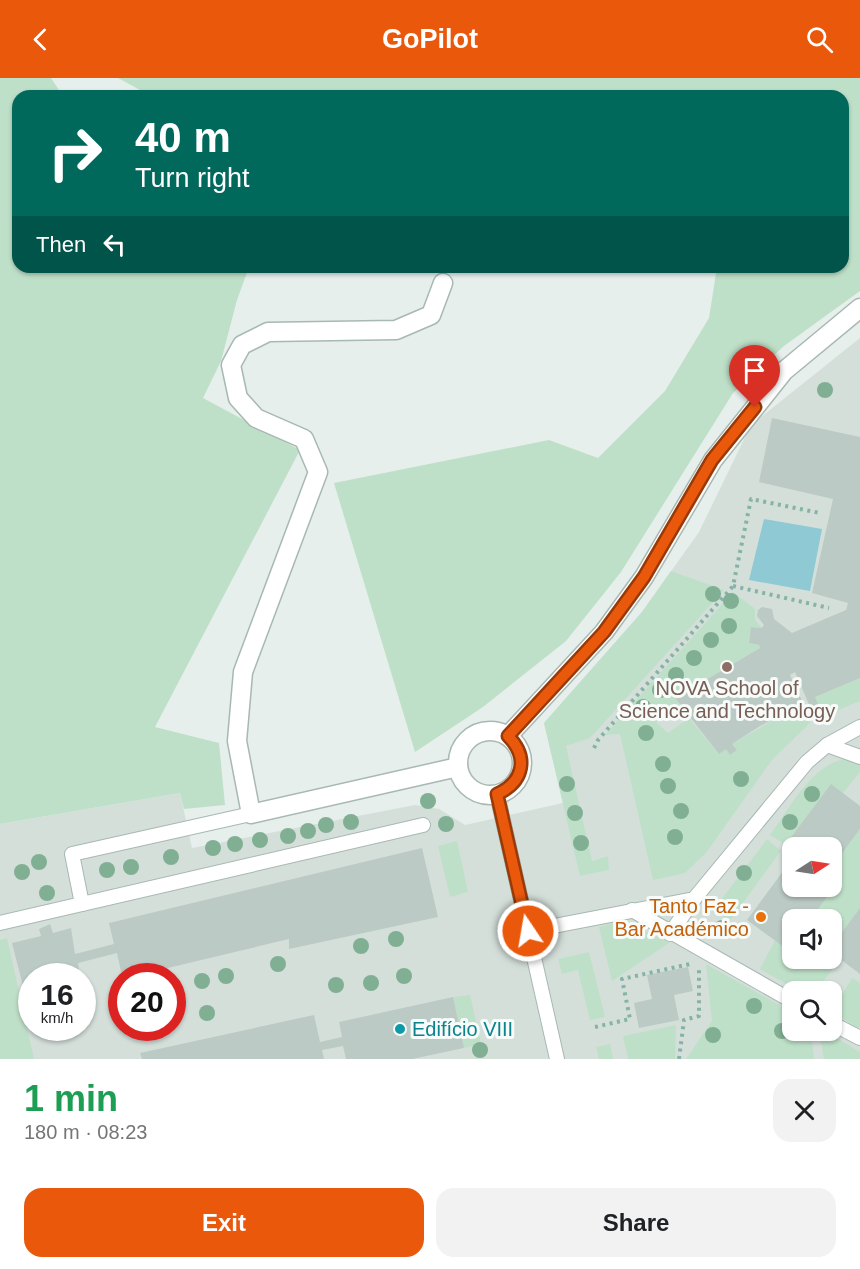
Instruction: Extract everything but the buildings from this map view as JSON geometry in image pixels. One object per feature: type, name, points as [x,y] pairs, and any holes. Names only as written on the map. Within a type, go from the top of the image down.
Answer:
[{"type":"street","points":[[443,283],[431,315],[396,330],[268,332],[242,345],[231,365],[238,398],[256,418],[304,439],[318,472],[243,672],[237,741],[251,814],[458,768]]},
{"type":"street","points":[[508,736],[604,632],[644,577],[712,460],[784,372],[860,308]]},
{"type":"street","points":[[488,730],[508,736],[517,745],[522,756],[522,769],[513,785],[497,794],[487,795],[467,786],[458,768],[462,747],[477,732],[488,730]]},
{"type":"lane","points":[[670,934],[694,899],[807,762],[827,745],[860,727]]},
{"type":"lane","points":[[827,745],[860,757]]},
{"type":"lane","points":[[497,794],[557,1059]]},
{"type":"lane","points":[[82,904],[72,854],[251,814]]},
{"type":"lane","points":[[0,923],[423,825]]},
{"type":"lane","points":[[528,931],[694,899]]},
{"type":"lane","points":[[632,910],[670,934],[782,996]]},
{"type":"lane","points":[[842,1029],[860,1038]]},
{"type":"path","points":[[594,748],[598,740],[733,586],[752,499],[820,513]]},
{"type":"path","points":[[733,586],[829,608]]},
{"type":"path","points":[[595,1027],[630,1019],[622,979],[699,962],[699,1016],[684,1020],[679,1059]]},
{"type":"shaded area","name":"NOVA School of Science and Technology","points":[[860,338],[860,1059],[0,1059],[0,824],[180,793],[192,848],[415,805],[439,809],[465,825],[563,803],[544,723],[642,612],[699,532],[751,425]]},
{"type":"green space","points":[[0,78],[51,78],[59,90],[12,90],[12,273],[247,273],[237,300],[221,361],[203,398],[300,450],[155,727],[219,743],[225,805],[184,809],[180,793],[0,824]]},
{"type":"green space","points":[[118,78],[860,78],[860,291],[784,346],[733,393],[621,572],[566,641],[483,707],[415,752],[334,483],[549,440],[598,458],[665,391],[709,318],[716,273],[849,273],[849,90],[140,90]]},
{"type":"green space","points":[[671,571],[724,590],[590,738],[566,746],[592,861],[608,856],[609,870],[580,876],[544,723],[642,612]]},
{"type":"green space","points":[[733,592],[755,609],[755,620],[762,628],[751,627],[749,643],[759,645],[760,648],[675,698],[680,706],[656,722],[668,733],[689,718],[718,753],[726,749],[730,755],[737,750],[732,744],[794,708],[798,715],[806,712],[810,723],[772,760],[706,853],[685,873],[653,880],[620,734],[605,735]]},
{"type":"green space","points":[[860,678],[860,701],[815,720],[811,709],[818,706],[815,697]]},
{"type":"green space","points":[[845,759],[860,764],[860,772],[843,793],[831,785],[792,837],[782,837],[782,842],[770,835],[802,789],[833,763]]},
{"type":"green space","points":[[860,829],[860,908],[842,932],[842,909],[813,909],[816,897],[842,897],[842,853]]},
{"type":"green space","points":[[767,839],[781,851],[731,919],[712,912]]},
{"type":"green space","points":[[457,841],[468,892],[450,897],[438,846]]},
{"type":"green space","points":[[621,921],[631,923],[669,943],[612,981],[599,927]]},
{"type":"green space","points":[[7,938],[18,987],[18,1041],[30,1041],[34,1059],[0,1059],[0,940]]},
{"type":"green space","points":[[775,940],[782,942],[782,969],[832,969],[824,981],[782,981],[760,969]]},
{"type":"green space","points":[[589,952],[605,1017],[590,1020],[578,970],[562,974],[558,959]]},
{"type":"green space","points":[[706,964],[782,1006],[782,1041],[812,1041],[814,1059],[686,1059],[712,1021]]},
{"type":"green space","points":[[852,978],[860,983],[860,1026],[857,1029],[842,1017],[842,995]]},
{"type":"green space","points":[[470,995],[481,1044],[464,1048],[453,997]]},
{"type":"green space","points":[[676,1025],[675,1059],[628,1059],[623,1036]]},
{"type":"green space","points":[[821,1041],[842,1041],[860,1052],[860,1059],[824,1059]]},
{"type":"green space","points":[[610,1044],[613,1059],[599,1059],[596,1047]]},
{"type":"water","points":[[764,519],[822,529],[810,591],[749,580]]},
{"type":"place","name":"NOVA School of Science and Technology","points":[[727,667]]},
{"type":"place","name":"Tanto Faz - Bar Académico","points":[[761,917]]},
{"type":"place","name":"Edifício VIII","points":[[400,1029]]},
{"type":"route","points":[[528,931],[497,794],[508,789],[517,781],[522,769],[522,756],[517,745],[508,736],[604,632],[644,577],[712,460],[755,407]]}]
